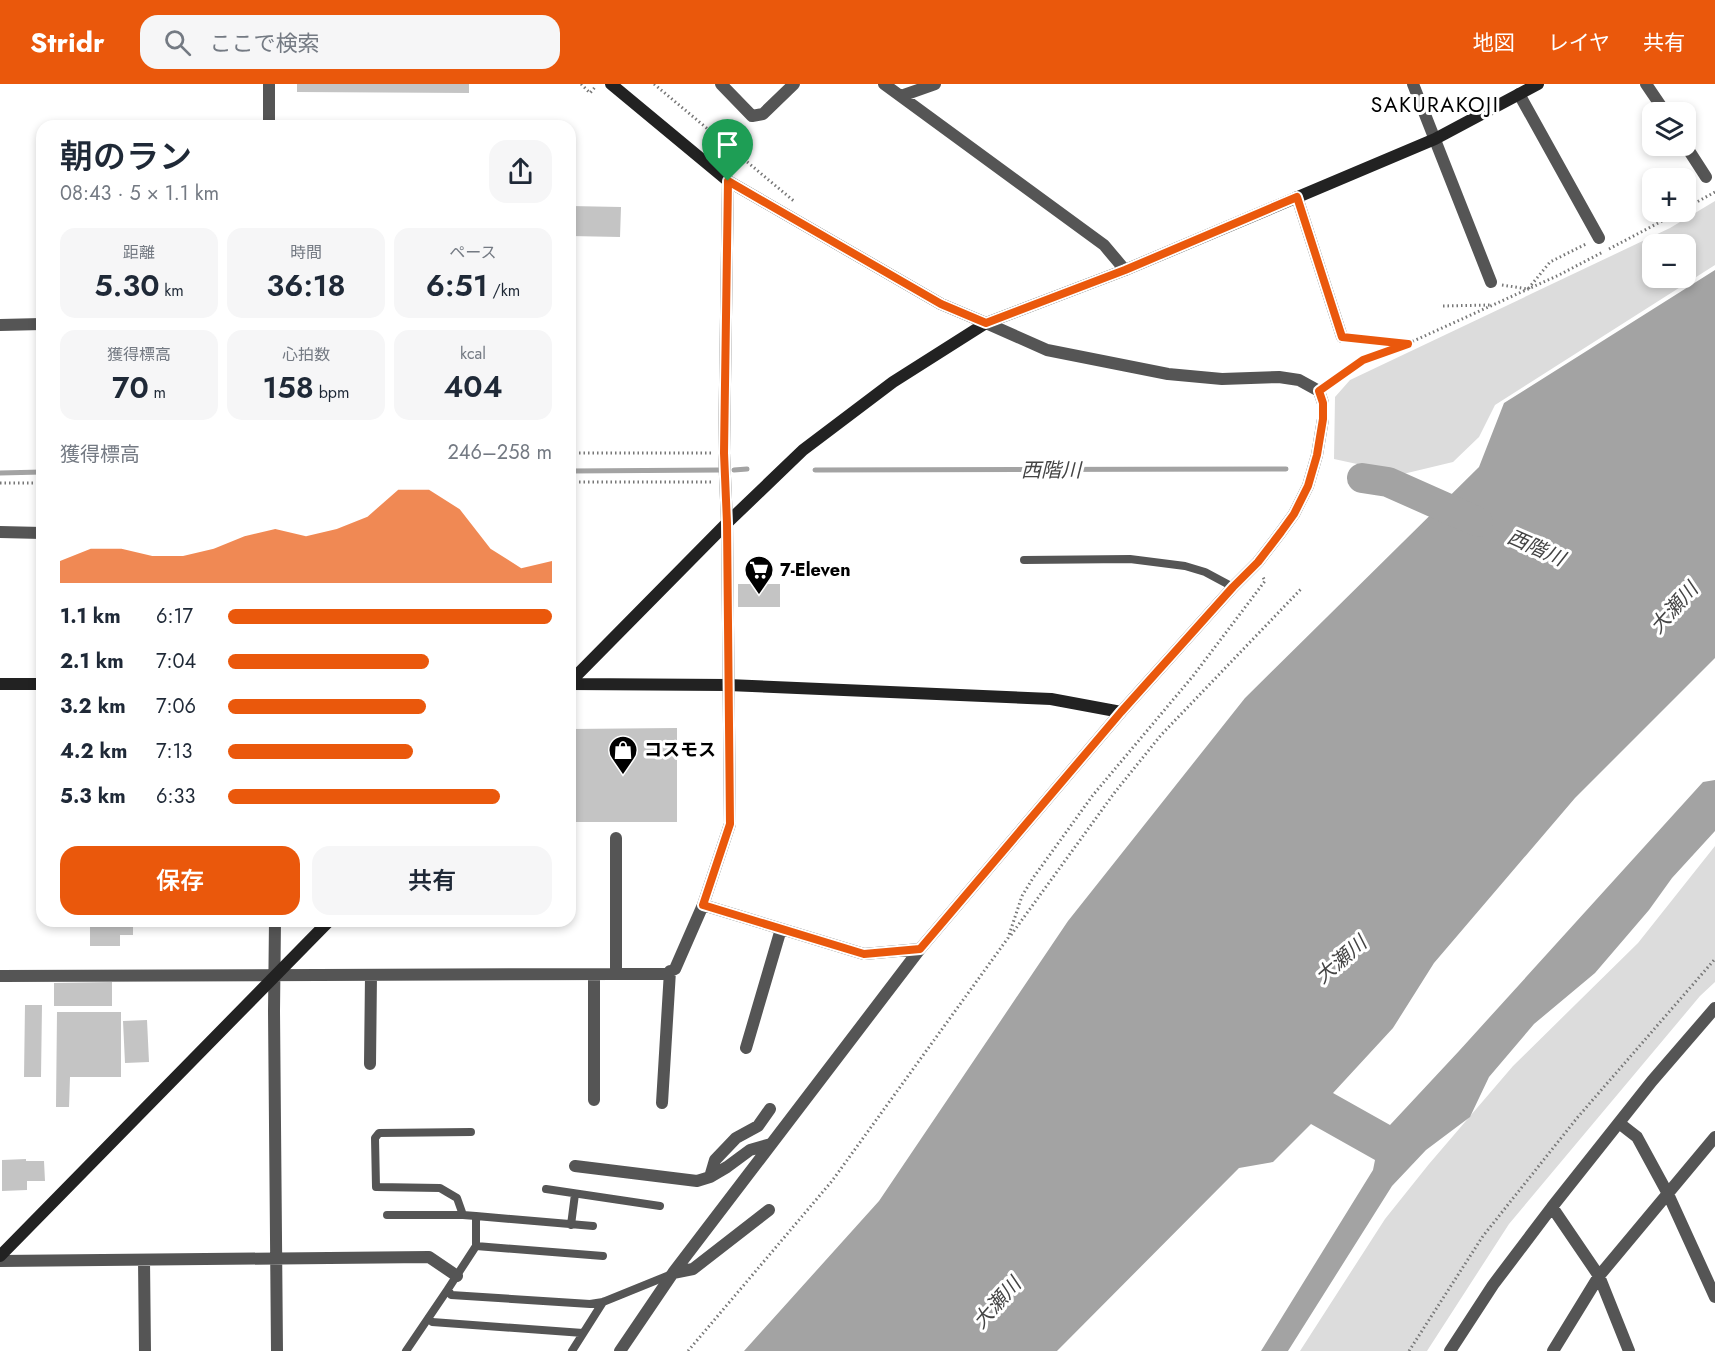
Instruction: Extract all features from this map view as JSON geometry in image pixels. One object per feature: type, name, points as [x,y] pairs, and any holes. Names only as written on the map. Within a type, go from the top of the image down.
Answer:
[{"type":"street","points":[[269,84],[269,120]]},
{"type":"street","points":[[611,84],[728,181],[941,304],[1047,350],[1168,374],[1222,379],[1280,377],[1299,380],[1319,391],[1323,403],[1323,419],[1317,455],[1308,486],[1294,514],[1258,562],[1121,712],[920,949],[673,1273],[620,1351]]},
{"type":"street","points":[[721,84],[752,116],[763,114],[794,84]]},
{"type":"street","points":[[884,84],[1104,245],[1125,270]]},
{"type":"street","points":[[901,96],[935,84]]},
{"type":"street","points":[[1413,84],[1491,282]]},
{"type":"street","points":[[576,677],[727,523],[803,450],[893,382],[986,323],[1125,270],[1435,139],[1538,84]]},
{"type":"street","points":[[1646,84],[1658,102]]},
{"type":"street","points":[[1519,94],[1599,238]]},
{"type":"street","points":[[1692,156],[1706,177]]},
{"type":"street","points":[[0,976],[594,975],[665,974],[675,969],[703,905],[730,824],[727,523],[724,453],[728,181]]},
{"type":"street","points":[[1297,197],[1342,337]]},
{"type":"street","points":[[0,324],[36,324]]},
{"type":"street","points":[[0,532],[36,533]]},
{"type":"street","points":[[576,683],[728,685],[1050,699],[1121,712]]},
{"type":"street","points":[[0,684],[36,684]]},
{"type":"street","points":[[616,838],[616,974]]},
{"type":"street","points":[[703,905],[864,954],[920,949]]},
{"type":"street","points":[[275,927],[277,1351]]},
{"type":"street","points":[[0,1256],[323,927]]},
{"type":"street","points":[[746,1048],[781,929]]},
{"type":"street","points":[[662,1103],[670,971]]},
{"type":"street","points":[[370,1065],[371,975]]},
{"type":"street","points":[[594,975],[594,1100]]},
{"type":"street","points":[[1450,1351],[1493,1285],[1552,1207],[1652,1081],[1715,1008]]},
{"type":"street","points":[[710,1177],[715,1160],[736,1138],[758,1126],[770,1109]]},
{"type":"street","points":[[1619,1123],[1637,1137],[1668,1194],[1715,1297]]},
{"type":"street","points":[[1554,1351],[1599,1276],[1715,1137]]},
{"type":"street","points":[[575,1166],[697,1181],[710,1177],[750,1150],[771,1144]]},
{"type":"street","points":[[1552,1207],[1599,1276],[1629,1351]]},
{"type":"street","points":[[673,1273],[693,1269],[769,1210]]},
{"type":"street","points":[[0,1261],[429,1257],[457,1276]]},
{"type":"street","points":[[144,1260],[145,1351]]},
{"type":"lane","points":[[1024,560],[1130,560],[1185,566],[1205,572],[1233,587]]},
{"type":"lane","points":[[463,1215],[457,1198],[440,1188],[376,1186],[375,1138],[379,1133],[471,1132]]},
{"type":"lane","points":[[546,1189],[660,1206]]},
{"type":"lane","points":[[571,1225],[575,1194]]},
{"type":"lane","points":[[387,1215],[463,1215],[593,1226]]},
{"type":"lane","points":[[406,1351],[476,1246],[476,1216]]},
{"type":"lane","points":[[476,1246],[603,1256]]},
{"type":"lane","points":[[448,1289],[451,1295],[590,1304],[603,1302],[673,1273]]},
{"type":"lane","points":[[572,1351],[603,1302]]},
{"type":"lane","points":[[429,1317],[432,1322],[584,1333]]},
{"type":"path","points":[[581,84],[590,93],[598,84]]},
{"type":"path","points":[[654,84],[802,207]]},
{"type":"path","points":[[1696,202],[1715,192]]},
{"type":"path","points":[[1319,391],[1363,360],[1408,344],[1559,275],[1660,222]]},
{"type":"path","points":[[1528,289],[1550,262],[1599,238]]},
{"type":"path","points":[[1491,282],[1528,289]]},
{"type":"path","points":[[1443,306],[1492,305]]},
{"type":"path","points":[[1342,337],[1408,344]]},
{"type":"path","points":[[576,453],[724,453]]},
{"type":"path","points":[[576,482],[725,482]]},
{"type":"path","points":[[0,483],[36,483]]},
{"type":"path","points":[[1008,938],[1022,896],[1033,878],[1094,795],[1193,676],[1265,581],[1258,562]]},
{"type":"path","points":[[688,1351],[832,1181],[1115,792],[1161,735],[1301,589]]},
{"type":"path","points":[[1409,1351],[1484,1236],[1576,1118],[1715,959]]},
{"type":"shaded area","points":[[1715,201],[1715,265],[1696,277],[1696,234],[1657,234],[1680,222],[1696,222],[1696,212]]},
{"type":"shaded area","points":[[1642,241],[1642,288],[1679,288],[1495,405],[1479,437],[1453,462],[1403,474],[1334,459],[1335,397],[1350,380]]},
{"type":"shaded area","points":[[1715,846],[1715,982],[1700,996],[1509,1224],[1427,1351],[1300,1351],[1385,1219],[1429,1164],[1513,1066],[1638,943]]},
{"type":"water","name":"大瀬川","points":[[1715,270],[1715,658],[1575,798],[1434,963],[1393,1028],[1333,1093],[1390,1125],[1703,782],[1715,780],[1715,831],[1672,878],[1649,910],[1595,973],[1534,1024],[1489,1077],[1470,1117],[1426,1150],[1392,1186],[1288,1351],[1261,1351],[1373,1170],[1375,1160],[1311,1124],[1273,1162],[1239,1168],[1057,1351],[744,1351],[879,1201],[1068,921],[1245,698],[1479,467],[1504,403],[1686,288],[1696,288],[1696,282]]},
{"type":"building","points":[[297,84],[469,84],[469,93],[297,92]]},
{"type":"building","points":[[576,206],[621,207],[620,237],[576,236]]},
{"type":"building","name":"7-Eleven","points":[[738,584],[780,584],[780,607],[738,607]]},
{"type":"building","name":"コスモス","points":[[677,728],[677,822],[576,822],[576,729]]},
{"type":"building","points":[[90,927],[133,927],[133,935],[120,935],[120,946],[90,946]]},
{"type":"building","points":[[112,982],[112,1006],[54,1006],[54,983]]},
{"type":"building","points":[[25,1005],[42,1005],[41,1077],[24,1077]]},
{"type":"building","points":[[57,1012],[121,1012],[121,1077],[70,1077],[69,1107],[56,1107]]},
{"type":"building","points":[[147,1020],[149,1062],[125,1063],[123,1021]]},
{"type":"building","points":[[26,1159],[26,1161],[44,1161],[45,1181],[27,1181],[27,1190],[2,1191],[2,1160]]},
{"type":"waterway","points":[[734,470],[747,469]]},
{"type":"waterway","name":"西階川","points":[[815,470],[1286,469]]},
{"type":"waterway","points":[[576,471],[720,470]]},
{"type":"waterway","points":[[0,473],[36,472]]},
{"type":"waterway","name":"西階川","points":[[1362,478],[1388,482],[1478,522]]},
{"type":"place","name":"7-Eleven","points":[[759,596]]},
{"type":"place","name":"コスモス","points":[[623,776]]},
{"type":"district","name":"SAKURAKOJI","points":[[1435,105]]},
{"type":"route","points":[[728,181],[941,304],[986,323],[1125,270],[1297,197],[1342,337],[1408,344],[1363,360],[1319,391],[1323,403],[1323,419],[1317,455],[1308,486],[1294,514],[1258,562],[1121,712],[920,949],[864,954],[703,905],[730,824],[727,523],[724,453],[728,181]]}]
